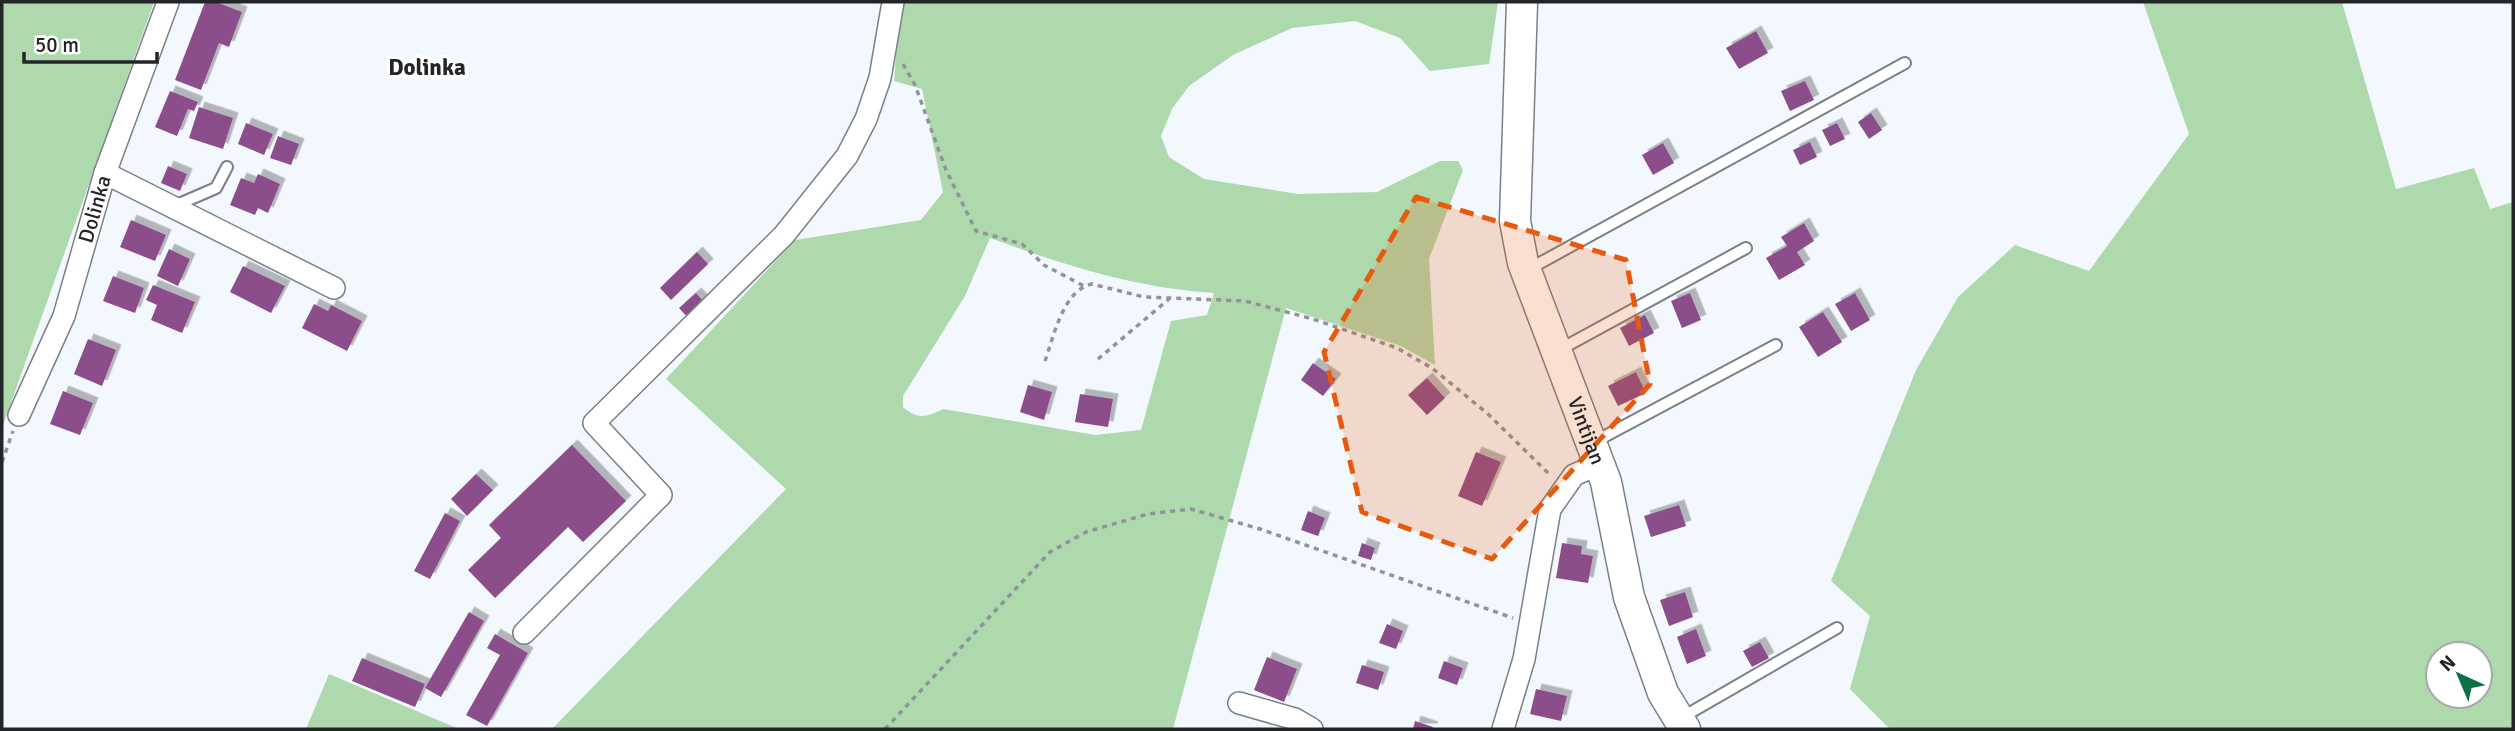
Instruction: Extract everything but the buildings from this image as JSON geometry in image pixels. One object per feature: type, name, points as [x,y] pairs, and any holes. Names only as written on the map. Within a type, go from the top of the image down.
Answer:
[{"type":"main road","name":"Vintijan","points":[[1522,2],[1515,221],[1527,270],[1595,454],[1629,597],[1663,693],[1682,724]]},
{"type":"street","name":"Dolinka","points":[[19,415],[64,316],[105,173],[168,2]]},
{"type":"street","points":[[524,633],[661,495],[594,423],[784,235],[847,156],[866,119],[877,88],[893,2]]},
{"type":"street","points":[[105,173],[334,288]]},
{"type":"street","points":[[1503,729],[1518,682],[1550,509],[1563,487],[1595,454]]},
{"type":"street","points":[[1239,703],[1295,719],[1312,729]]},
{"type":"lane","points":[[1527,270],[1905,64]]},
{"type":"lane","points":[[172,207],[216,188],[227,167]]},
{"type":"lane","points":[[1557,351],[1746,248]]},
{"type":"lane","points":[[1595,454],[1776,345]]},
{"type":"lane","points":[[1682,724],[1837,628]]},
{"type":"path","points":[[887,37],[915,85],[946,170],[976,231],[1022,243],[1044,265],[1084,286],[1092,285],[1144,297],[1245,301],[1313,319],[1397,348],[1432,368],[1488,414],[1563,487]]},
{"type":"path","points":[[1045,361],[1072,297],[1084,286]]},
{"type":"path","points":[[1098,359],[1168,299]]},
{"type":"path","points":[[2,462],[19,415]]},
{"type":"path","points":[[885,729],[1050,552],[1086,532],[1147,514],[1191,509],[1260,529],[1463,599],[1499,615],[1529,620]]},
{"type":"highlighted area","points":[[1416,197],[1626,260],[1650,384],[1492,559],[1362,512],[1324,352]]},
{"type":"green space","points":[[2,2],[154,2],[2,428]]},
{"type":"green space","points":[[900,2],[1498,2],[1489,64],[1430,71],[1400,38],[1355,21],[1292,28],[1233,55],[1189,86],[1172,109],[1161,136],[1169,157],[1204,179],[1298,194],[1377,192],[1440,161],[1458,161],[1463,170],[1429,259],[1435,365],[1401,346],[1286,308],[1173,729],[552,729],[786,489],[666,379],[795,240],[921,220],[943,192],[922,89],[894,81]],"holes":[[[990,238],[1128,281],[1214,293],[1207,315],[1171,321],[1141,430],[1095,435],[943,409],[927,415],[918,415],[903,407],[903,396],[965,296]]]},
{"type":"green space","points":[[2143,2],[2342,2],[2396,189],[2474,168],[2490,209],[2513,202],[2513,729],[1890,729],[1850,689],[1870,616],[1831,581],[1916,370],[1958,297],[2015,245],[2089,271],[2189,134]]},
{"type":"green space","points":[[329,674],[459,729],[306,729]]},
{"type":"district","name":"Dolinka","points":[[427,67]]}]
